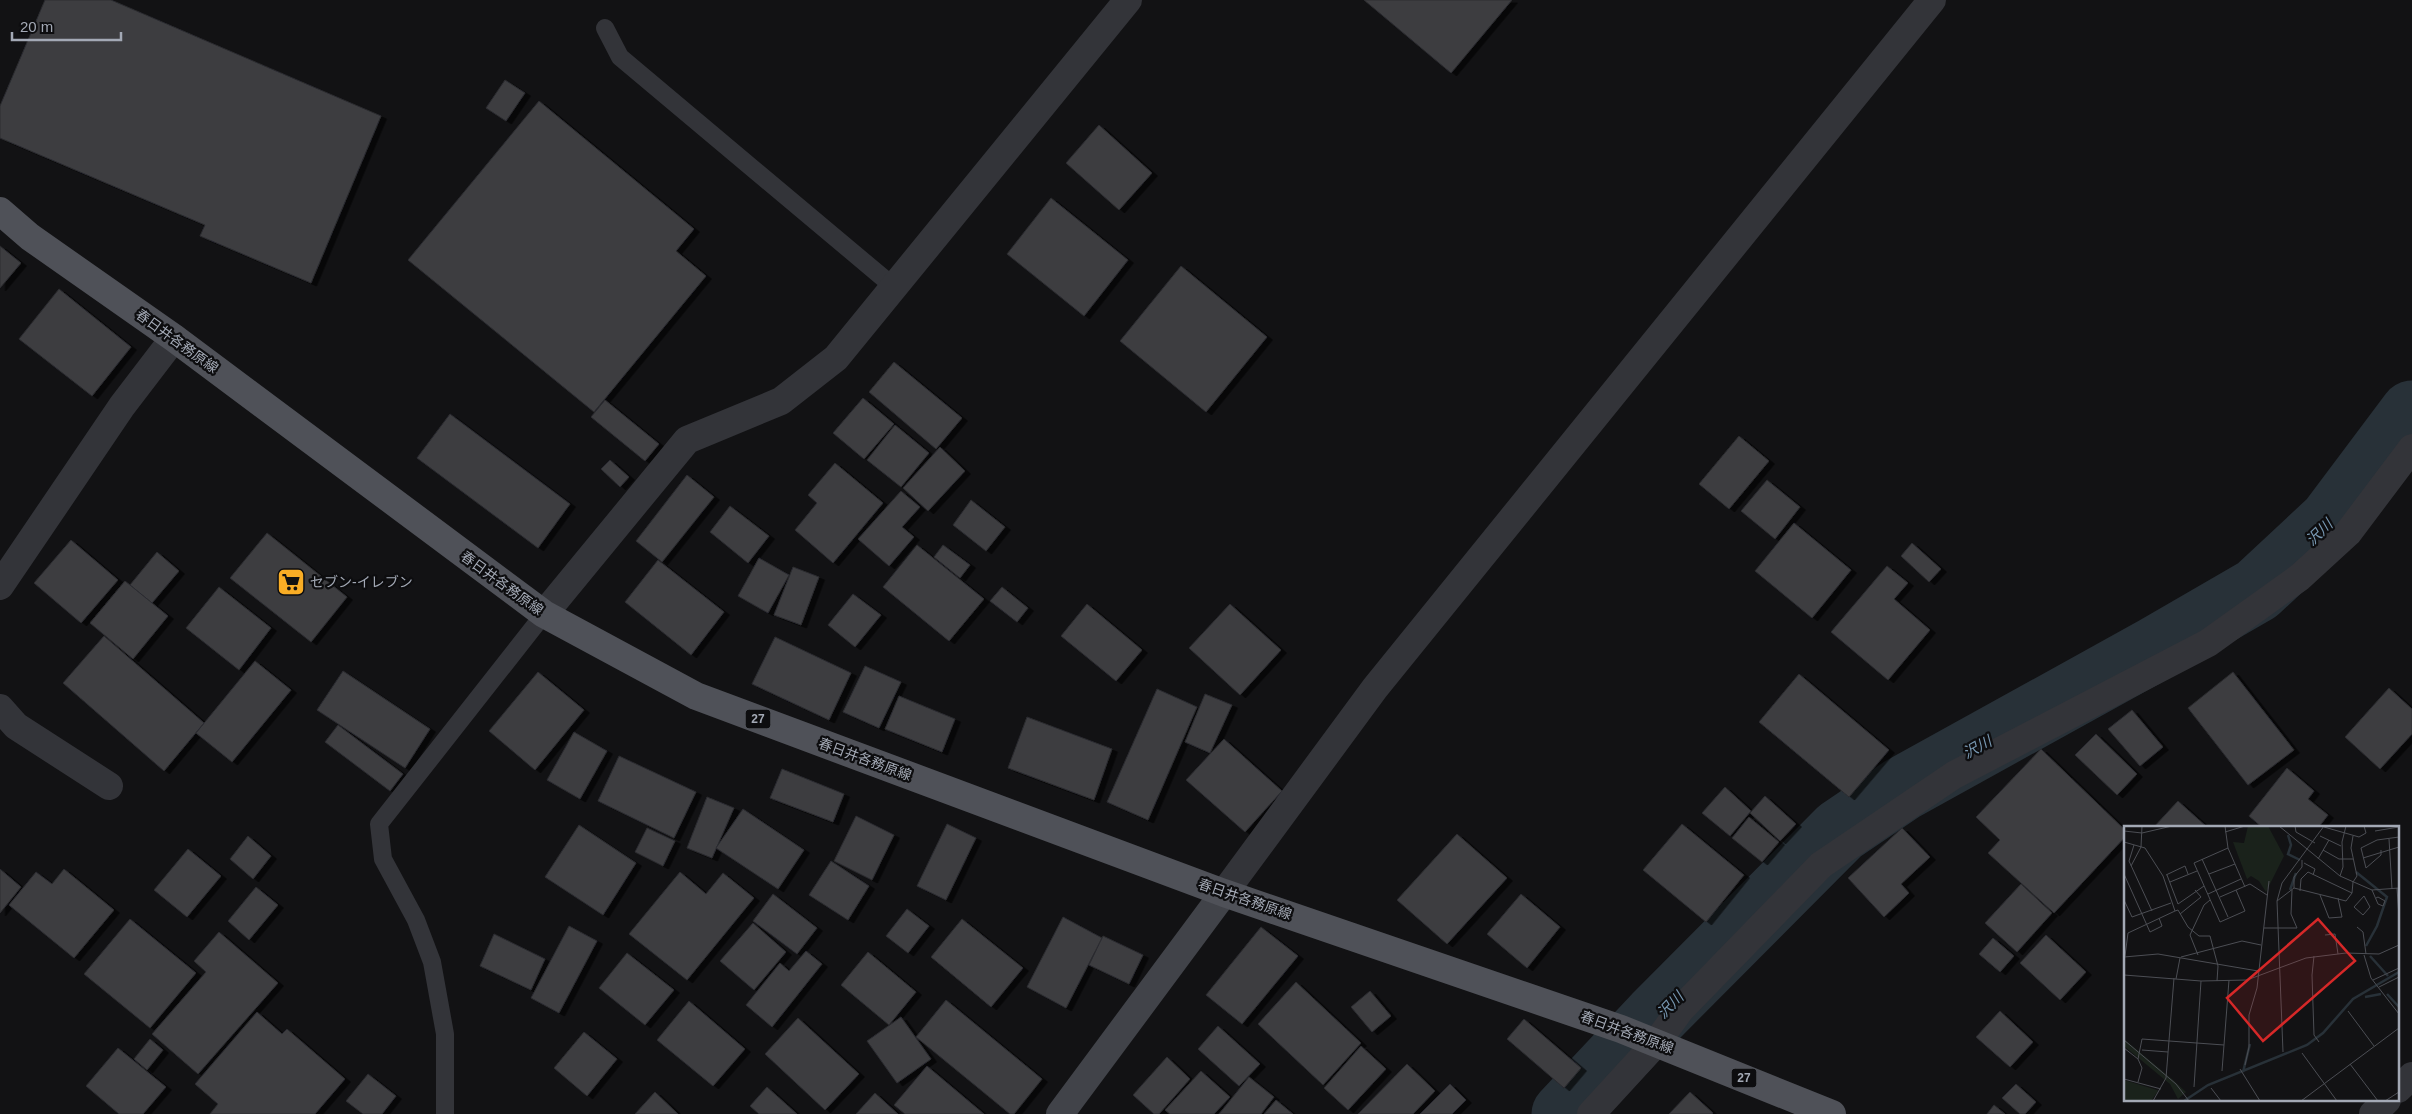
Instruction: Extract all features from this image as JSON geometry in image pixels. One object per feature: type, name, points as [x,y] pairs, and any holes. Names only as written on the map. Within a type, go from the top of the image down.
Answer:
[{"type":"main road","name":"春日井各務原線","points":[[0,211],[30,237],[174,338],[544,614],[696,696],[1224,892],[1657,1042],[1832,1114]]},
{"type":"street","points":[[544,614],[687,440],[782,401],[836,358],[1128,0]]},
{"type":"street","points":[[1060,1114],[1375,688],[1932,0]]},
{"type":"street","points":[[0,586],[122,406],[174,338]]},
{"type":"street","points":[[1593,1113],[1657,1042],[1680,1010],[1821,865],[1954,775],[2208,643],[2300,576],[2348,533],[2412,448]]},
{"type":"street","points":[[0,708],[16,726],[109,786]]},
{"type":"street","points":[[2400,1087],[2412,1076]]},
{"type":"street","points":[[2373,1114],[2385,1102]]},
{"type":"lane","points":[[605,28],[620,57],[894,287]]},
{"type":"lane","points":[[445,1114],[445,1034],[432,962],[416,920],[383,860],[379,824],[544,614]]},
{"type":"building","points":[[45,0],[111,0],[381,116],[311,283],[200,236],[205,225],[0,138],[0,106]]},
{"type":"building","points":[[1364,0],[1512,0],[1451,73]]},
{"type":"building","points":[[505,80],[525,93],[506,121],[486,108]]},
{"type":"building","points":[[539,101],[694,229],[676,251],[706,276],[594,412],[408,260]]},
{"type":"building","points":[[1099,125],[1152,173],[1119,210],[1066,163]]},
{"type":"building","points":[[1051,198],[1128,260],[1084,316],[1007,254]]},
{"type":"building","points":[[0,246],[21,263],[0,288]]},
{"type":"building","points":[[1181,266],[1267,337],[1206,412],[1120,341]]},
{"type":"building","points":[[59,289],[131,347],[92,396],[19,339]]},
{"type":"building","points":[[894,362],[962,418],[936,449],[869,392]]},
{"type":"building","points":[[863,398],[894,424],[864,459],[833,433]]},
{"type":"building","points":[[605,400],[659,444],[645,461],[591,417]]},
{"type":"building","points":[[450,414],[570,504],[538,548],[417,458]]},
{"type":"building","points":[[895,425],[929,453],[901,487],[867,460]]},
{"type":"building","points":[[1739,436],[1769,461],[1729,509],[1699,484]]},
{"type":"building","points":[[940,447],[965,471],[928,511],[903,488]]},
{"type":"building","points":[[610,460],[629,477],[620,487],[601,469]]},
{"type":"building","points":[[835,463],[883,503],[833,563],[795,530],[817,503],[808,495]]},
{"type":"building","points":[[687,475],[714,497],[662,562],[636,541]]},
{"type":"building","points":[[1767,480],[1800,507],[1775,539],[1741,511]]},
{"type":"building","points":[[901,491],[920,507],[902,527],[914,537],[889,566],[858,539]]},
{"type":"building","points":[[971,500],[1005,527],[986,551],[953,525]]},
{"type":"building","points":[[730,506],[769,536],[748,563],[710,532]]},
{"type":"building","points":[[1794,523],[1851,570],[1812,618],[1755,571]]},
{"type":"building","points":[[267,533],[347,597],[311,642],[230,578]]},
{"type":"building","points":[[71,540],[118,580],[81,623],[34,583]]},
{"type":"building","points":[[1912,543],[1941,569],[1929,582],[1901,556]]},
{"type":"building","points":[[917,545],[984,599],[949,641],[883,587]]},
{"type":"building","points":[[943,545],[970,565],[960,578],[934,557]]},
{"type":"building","points":[[157,552],[179,571],[152,603],[130,585]]},
{"type":"building","points":[[759,558],[789,575],[768,613],[738,596]]},
{"type":"building","points":[[658,560],[724,612],[691,655],[625,602]]},
{"type":"building","points":[[1887,566],[1908,583],[1894,599],[1930,630],[1888,680],[1831,632]]},
{"type":"building","points":[[793,567],[819,577],[801,625],[774,615]]},
{"type":"building","points":[[125,581],[168,616],[133,659],[90,623]]},
{"type":"building","points":[[219,587],[271,628],[239,670],[186,628]]},
{"type":"building","points":[[1002,587],[1028,608],[1017,622],[990,601]]},
{"type":"building","points":[[853,594],[881,615],[855,647],[828,625]]},
{"type":"building","points":[[1087,604],[1142,650],[1116,681],[1061,636]]},
{"type":"building","points":[[1230,604],[1281,650],[1240,695],[1189,648]]},
{"type":"building","points":[[104,636],[204,723],[164,771],[63,683]]},
{"type":"building","points":[[775,637],[851,673],[829,720],[752,684]]},
{"type":"building","points":[[255,661],[291,690],[232,762],[196,733]]},
{"type":"building","points":[[865,666],[901,682],[879,728],[843,712]]},
{"type":"building","points":[[343,671],[430,729],[405,768],[317,710]]},
{"type":"building","points":[[538,672],[584,710],[535,770],[489,731]]},
{"type":"building","points":[[2233,672],[2294,750],[2248,785],[2188,708]]},
{"type":"building","points":[[1799,674],[1889,750],[1849,797],[1759,722]]},
{"type":"building","points":[[2389,688],[2412,709],[2412,734],[2380,769],[2345,737]]},
{"type":"building","points":[[1157,689],[1197,707],[1148,820],[1107,802]]},
{"type":"building","points":[[1205,694],[1232,705],[1210,753],[1185,742]]},
{"type":"building","points":[[899,696],[955,719],[942,752],[885,729]]},
{"type":"building","points":[[2132,710],[2163,747],[2140,766],[2108,729]]},
{"type":"building","points":[[1027,717],[1112,749],[1094,800],[1008,768]]},
{"type":"building","points":[[338,725],[403,774],[390,791],[325,742]]},
{"type":"building","points":[[574,732],[607,751],[580,799],[547,780]]},
{"type":"building","points":[[2096,734],[2137,774],[2117,795],[2075,755]]},
{"type":"building","points":[[1224,739],[1282,791],[1245,832],[1186,780]]},
{"type":"building","points":[[2041,749],[2124,829],[2124,838],[2054,913],[1988,853],[2000,840],[1976,817]]},
{"type":"building","points":[[619,756],[696,792],[674,838],[598,801]]},
{"type":"building","points":[[2287,768],[2314,791],[2308,799],[2328,815],[2320,826],[2261,826],[2249,816]]},
{"type":"building","points":[[782,769],[844,794],[833,822],[770,798]]},
{"type":"building","points":[[1725,787],[1751,811],[1730,836],[1702,813]]},
{"type":"building","points":[[1765,796],[1796,824],[1780,841],[1750,813]]},
{"type":"building","points":[[707,797],[734,808],[712,858],[687,848]]},
{"type":"building","points":[[2178,801],[2206,826],[2155,826]]},
{"type":"building","points":[[743,809],[804,850],[778,889],[716,848]]},
{"type":"building","points":[[856,816],[894,835],[872,880],[834,861]]},
{"type":"building","points":[[1749,817],[1779,842],[1762,862],[1732,838]]},
{"type":"building","points":[[947,824],[976,838],[946,900],[917,886]]},
{"type":"building","points":[[1682,824],[1744,875],[1706,922],[1643,870]]},
{"type":"building","points":[[579,825],[636,863],[603,915],[545,877]]},
{"type":"building","points":[[647,828],[675,841],[663,866],[635,852]]},
{"type":"building","points":[[1902,828],[1930,857],[1901,884],[1909,893],[1884,917],[1848,878]]},
{"type":"building","points":[[1457,834],[1507,878],[1447,944],[1397,900]]},
{"type":"building","points":[[248,836],[271,856],[253,879],[230,859]]},
{"type":"building","points":[[188,849],[221,876],[187,917],[154,890]]},
{"type":"building","points":[[831,861],[869,886],[848,920],[809,895]]},
{"type":"building","points":[[0,869],[21,887],[0,913]]},
{"type":"building","points":[[64,869],[114,910],[74,958],[9,905],[36,872],[52,884]]},
{"type":"building","points":[[680,872],[706,894],[723,873],[754,898],[687,980],[629,934]]},
{"type":"building","points":[[2021,884],[2052,913],[2017,952],[1985,923]]},
{"type":"building","points":[[256,887],[278,905],[249,940],[228,921]]},
{"type":"building","points":[[773,894],[817,928],[797,954],[753,921]]},
{"type":"building","points":[[1521,894],[1560,927],[1527,968],[1487,934]]},
{"type":"building","points":[[907,909],[929,926],[908,953],[886,936]]},
{"type":"building","points":[[1063,917],[1102,938],[1066,1008],[1027,987]]},
{"type":"building","points":[[130,919],[196,973],[150,1028],[84,974]]},
{"type":"building","points":[[962,919],[1023,968],[991,1007],[931,957]]},
{"type":"building","points":[[753,923],[786,952],[754,990],[720,961]]},
{"type":"building","points":[[569,926],[597,941],[559,1013],[531,998]]},
{"type":"building","points":[[1261,927],[1298,956],[1242,1024],[1206,995]]},
{"type":"building","points":[[219,932],[278,983],[198,1074],[152,1034],[206,972],[194,961]]},
{"type":"building","points":[[494,934],[545,959],[531,990],[480,966]]},
{"type":"building","points":[[2046,935],[2086,972],[2060,1000],[2020,963]]},
{"type":"building","points":[[1103,936],[1143,955],[1129,984],[1089,965]]},
{"type":"building","points":[[1993,938],[2014,956],[2000,972],[1979,954]]},
{"type":"building","points":[[806,951],[822,964],[772,1027],[746,1005],[780,963],[789,971]]},
{"type":"building","points":[[868,952],[916,992],[889,1025],[841,985]]},
{"type":"building","points":[[627,953],[674,990],[645,1025],[599,988]]},
{"type":"building","points":[[1296,982],[1361,1043],[1323,1085],[1258,1024]]},
{"type":"building","points":[[1370,991],[1391,1016],[1372,1032],[1351,1007]]},
{"type":"building","points":[[946,1000],[1042,1079],[1014,1114],[1010,1114],[916,1037]]},
{"type":"building","points":[[689,1001],[745,1049],[713,1086],[657,1040]]},
{"type":"building","points":[[2000,1011],[2033,1042],[2010,1067],[1976,1037]]},
{"type":"building","points":[[257,1012],[282,1034],[287,1029],[345,1079],[315,1114],[210,1114],[218,1104],[195,1084]]},
{"type":"building","points":[[901,1017],[931,1059],[897,1083],[867,1041]]},
{"type":"building","points":[[798,1018],[859,1074],[825,1110],[765,1054]]},
{"type":"building","points":[[1524,1019],[1581,1068],[1564,1088],[1507,1039]]},
{"type":"building","points":[[1218,1026],[1260,1064],[1239,1086],[1198,1049]]},
{"type":"building","points":[[584,1032],[617,1059],[587,1096],[554,1068]]},
{"type":"building","points":[[150,1039],[163,1050],[147,1070],[134,1059]]},
{"type":"building","points":[[1361,1046],[1386,1069],[1348,1110],[1324,1088]]},
{"type":"building","points":[[118,1048],[166,1087],[143,1114],[119,1114],[86,1086]]},
{"type":"building","points":[[1167,1057],[1190,1079],[1159,1114],[1154,1114],[1133,1095]]},
{"type":"building","points":[[1407,1064],[1435,1091],[1413,1114],[1358,1114]]},
{"type":"building","points":[[927,1066],[984,1114],[905,1114],[894,1105]]},
{"type":"building","points":[[1201,1071],[1230,1097],[1214,1114],[1170,1114],[1165,1110]]},
{"type":"building","points":[[368,1074],[396,1096],[382,1114],[363,1114],[346,1101]]},
{"type":"building","points":[[1249,1077],[1274,1097],[1261,1114],[1219,1114]]},
{"type":"building","points":[[1450,1084],[1466,1100],[1452,1114],[1420,1114]]},
{"type":"building","points":[[2016,1084],[2036,1102],[2025,1114],[2020,1114],[2002,1098]]},
{"type":"building","points":[[767,1087],[797,1114],[759,1114],[750,1106]]},
{"type":"building","points":[[655,1092],[678,1114],[635,1114]]},
{"type":"building","points":[[1690,1092],[1713,1113],[1669,1114]]},
{"type":"building","points":[[875,1093],[898,1114],[856,1114]]},
{"type":"building","points":[[1276,1100],[1293,1114],[1264,1114]]},
{"type":"building","points":[[1994,1105],[2005,1114],[1987,1114]]},
{"type":"waterway","name":"沢川","points":[[1564,1114],[1656,1016],[1840,831],[1902,789],[2155,649],[2257,590],[2331,521],[2412,413]]},
{"type":"place","name":"セブン-イレブン","points":[[291,582]]}]
